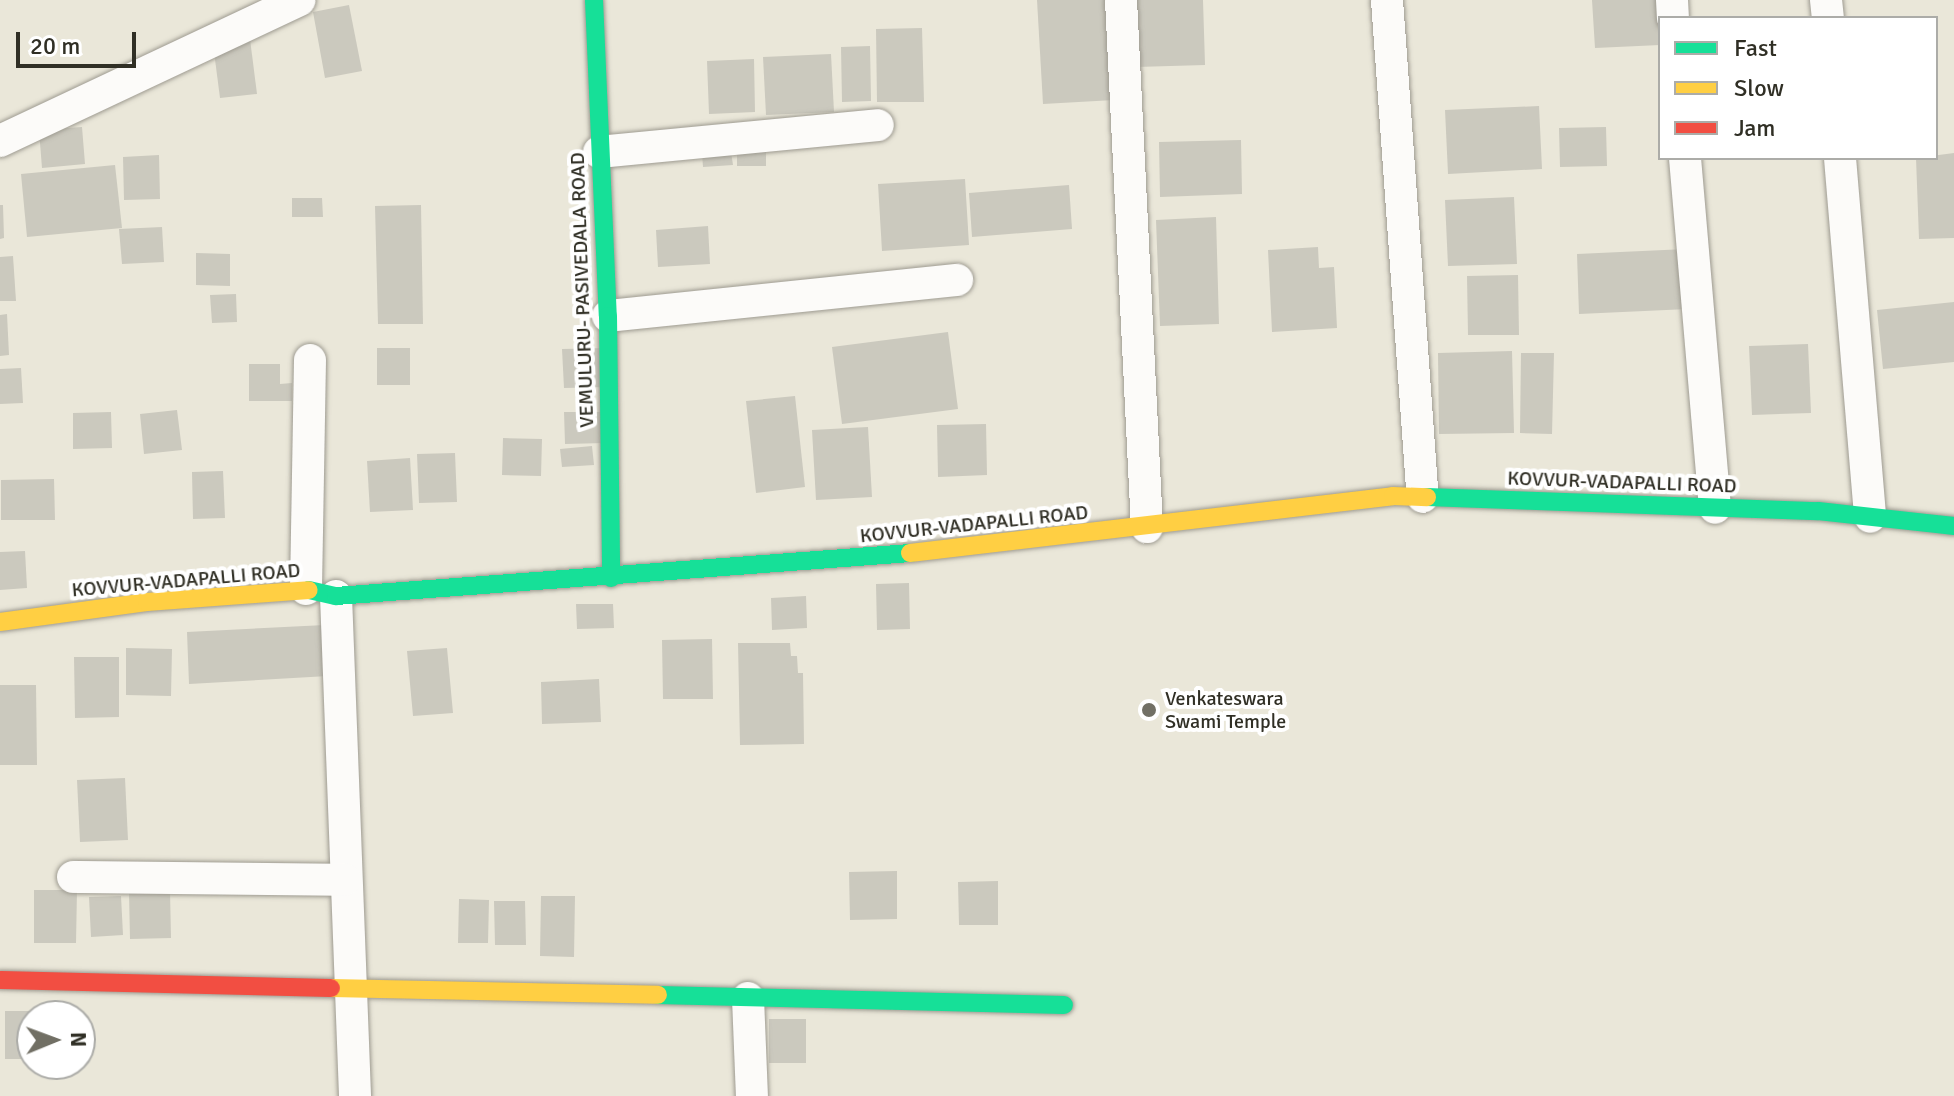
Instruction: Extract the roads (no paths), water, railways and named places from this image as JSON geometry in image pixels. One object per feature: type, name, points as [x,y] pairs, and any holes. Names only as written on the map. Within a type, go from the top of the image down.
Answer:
[{"type":"main road","name":"VEMULURU- PASIVEDALA ROAD","points":[[594,0],[608,316],[611,578]]},
{"type":"main road","name":"KOVVUR-VADAPALLI ROAD","points":[[0,622],[147,602],[611,578],[982,548],[1393,496],[1715,508],[1870,517],[1954,526]]},
{"type":"main road","points":[[0,980],[1064,1005]]},
{"type":"street","points":[[0,141],[300,0]]},
{"type":"street","points":[[1121,0],[1147,527]]},
{"type":"street","points":[[1387,0],[1423,497]]},
{"type":"street","points":[[599,152],[878,125]]},
{"type":"street","points":[[1685,160],[1715,508]]},
{"type":"street","points":[[1840,160],[1870,517]]},
{"type":"street","points":[[608,316],[957,280]]},
{"type":"street","points":[[310,360],[321,592],[345,880],[355,1096]]},
{"type":"street","points":[[73,877],[345,880]]},
{"type":"street","points":[[748,998],[752,1096]]},
{"type":"place","name":"Venkateswara Swami Temple","points":[[1149,710]]}]
